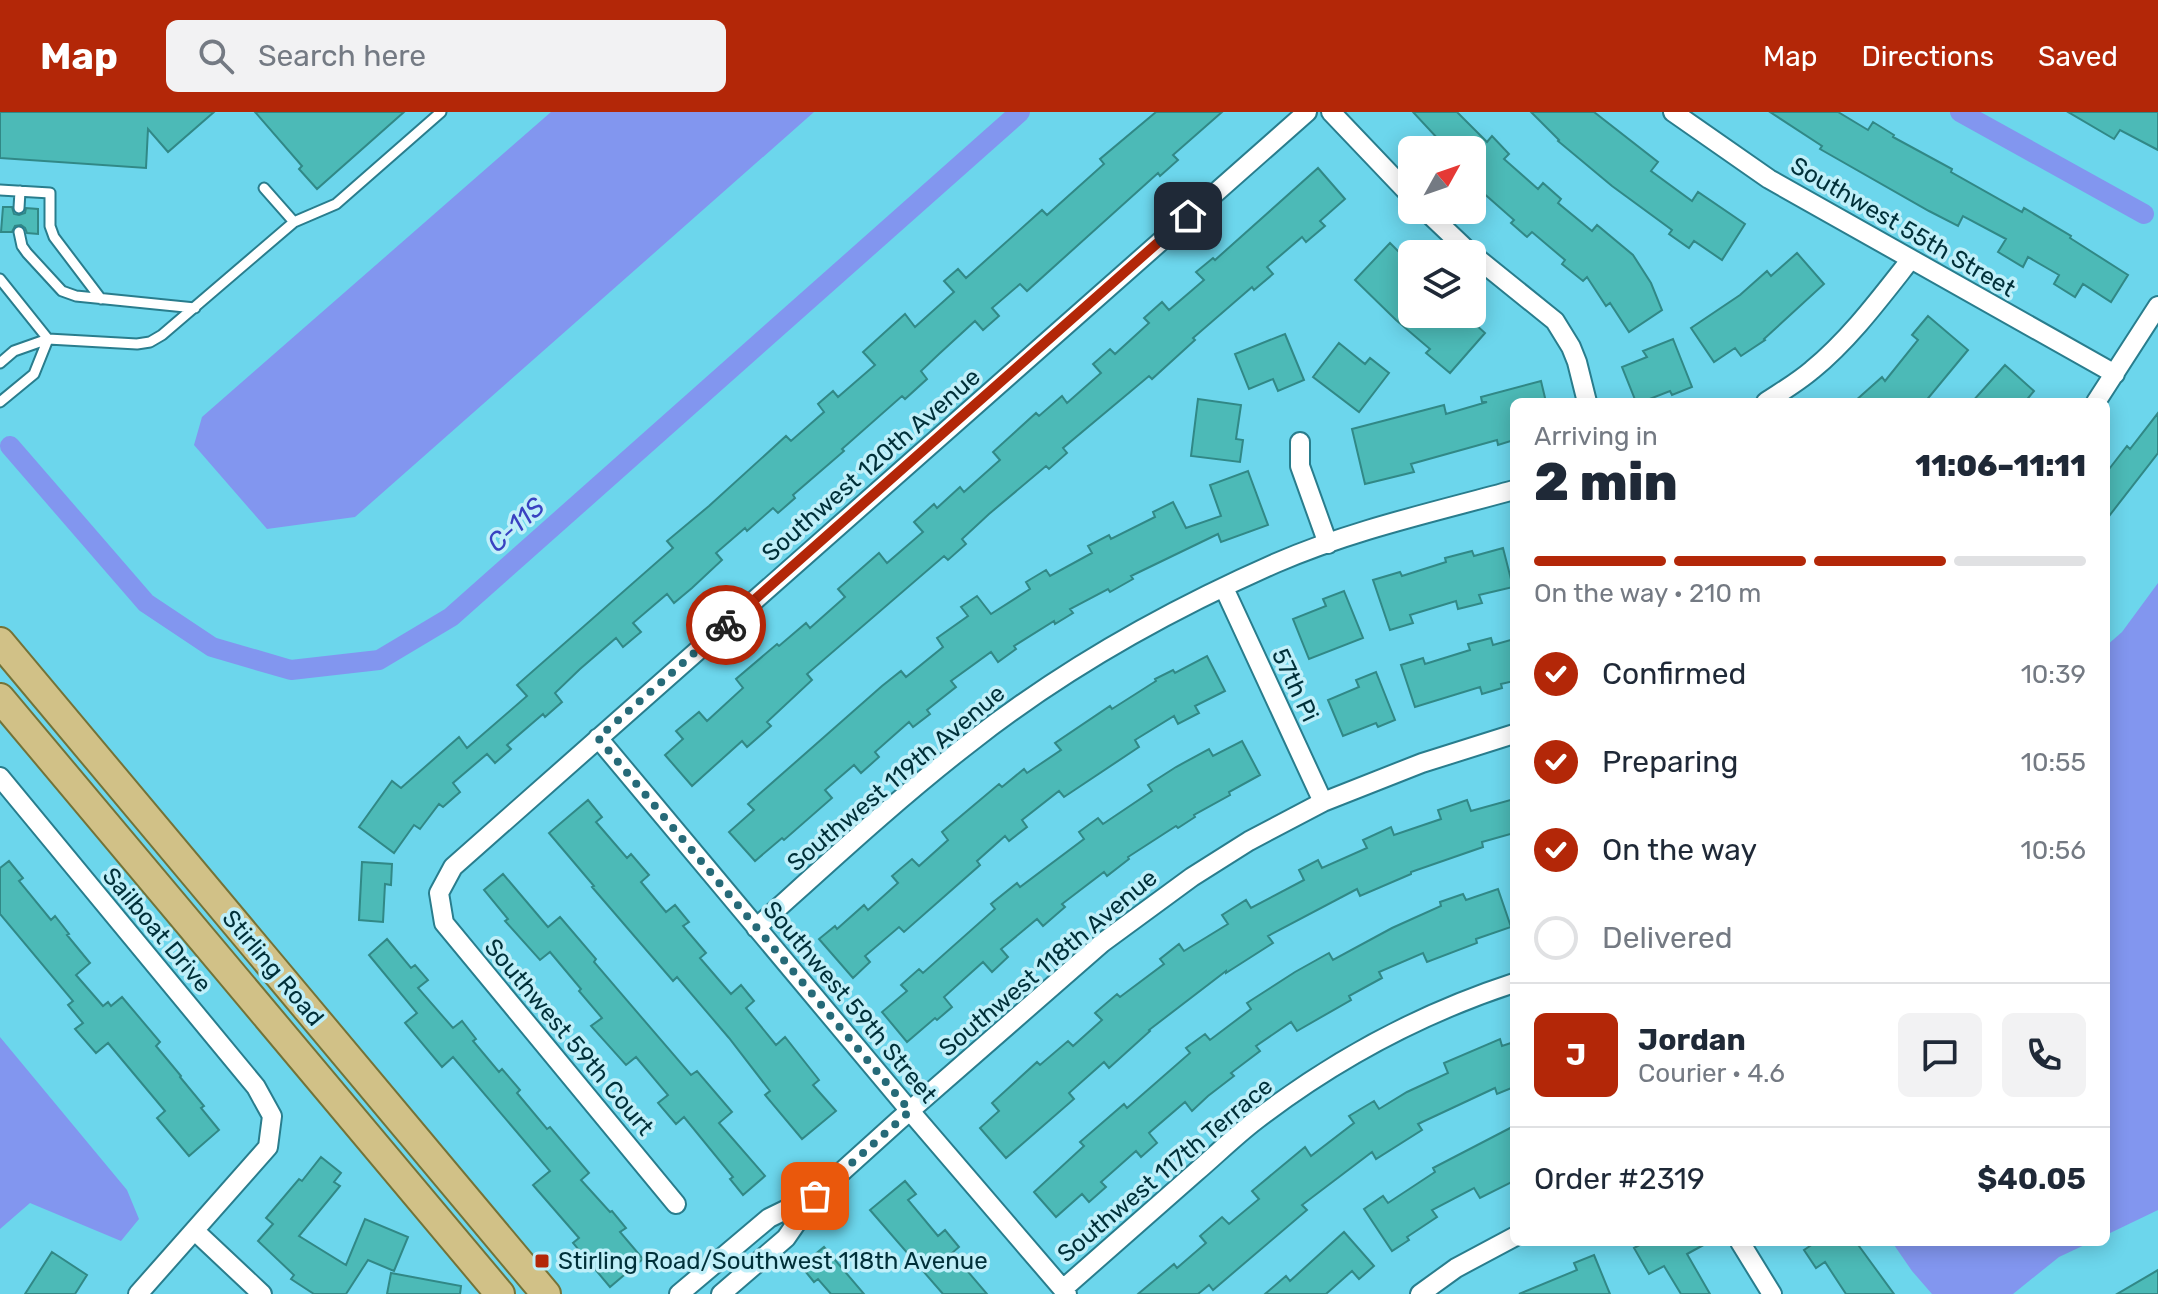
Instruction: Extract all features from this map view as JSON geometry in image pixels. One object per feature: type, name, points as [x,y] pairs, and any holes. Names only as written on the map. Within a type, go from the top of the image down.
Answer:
[{"type":"main road","name":"Stirling Road","points":[[0,642],[546,1294]]},
{"type":"main road","name":"Stirling Road","points":[[0,698],[500,1294]]},
{"type":"street","name":"Southwest 120th Avenue","points":[[439,893],[453,867],[1307,112]]},
{"type":"street","points":[[1331,112],[1398,182]]},
{"type":"street","name":"Southwest 55th Street","points":[[1673,112],[1769,179],[2115,374]]},
{"type":"street","points":[[1440,224],[1555,321],[1571,347],[1586,398]]},
{"type":"street","points":[[1772,398],[1811,370],[1836,347],[1911,259]]},
{"type":"street","points":[[2099,398],[2158,306]]},
{"type":"street","points":[[1300,442],[1300,466],[1328,544]]},
{"type":"street","name":"Southwest 119th Avenue","points":[[756,928],[960,751],[1026,701],[1084,664],[1157,622],[1277,563],[1328,544],[1510,491]]},
{"type":"street","name":"57th Pi","points":[[1224,588],[1323,802]]},
{"type":"street","name":"Southwest 118th Avenue","points":[[721,1294],[786,1238],[815,1196],[1041,995],[1115,934],[1215,862],[1323,802],[1422,763],[1510,735]]},
{"type":"street","name":"Southwest 59th Street","points":[[598,738],[1065,1292]]},
{"type":"street","name":"Sailboat Drive","points":[[0,777],[256,1087],[272,1116],[268,1147],[195,1231]]},
{"type":"street","name":"Southwest 59th Court","points":[[439,893],[444,923],[676,1204]]},
{"type":"street","name":"Southwest 117th Terrace","points":[[1065,1292],[1254,1121],[1299,1089],[1414,1022],[1473,996],[1510,984]]},
{"type":"street","name":"Southwest 118th Avenue","points":[[679,1294],[769,1218],[815,1196]]},
{"type":"street","points":[[138,1294],[195,1231],[262,1294]]},
{"type":"street","points":[[1420,1294],[1456,1268],[1510,1239]]},
{"type":"street","points":[[1742,1246],[1772,1294]]},
{"type":"lane","points":[[0,363],[14,351],[48,339],[150,342],[195,308],[294,222],[336,204],[441,112]]},
{"type":"lane","points":[[264,188],[294,222]]},
{"type":"lane","points":[[0,190],[50,193],[50,226],[54,237],[101,299]]},
{"type":"lane","points":[[19,208],[20,191]]},
{"type":"lane","points":[[19,232],[27,253],[62,291],[76,296],[195,308]]},
{"type":"lane","points":[[0,279],[48,339]]},
{"type":"lane","points":[[0,402],[34,374],[48,339]]},
{"type":"water","points":[[551,112],[814,112],[355,517],[267,529],[194,445],[202,417]]},
{"type":"water","points":[[2158,583],[2158,1210],[2110,1233],[2110,642],[2122,632]]},
{"type":"water","points":[[0,1037],[127,1190],[139,1219],[121,1241],[30,1203],[0,1229]]},
{"type":"water","points":[[1895,1246],[2082,1246],[2059,1257],[2013,1294],[1932,1294]]},
{"type":"building","points":[[0,112],[214,112],[168,152],[148,129],[146,168],[0,158]]},
{"type":"building","points":[[255,112],[404,112],[317,189],[299,169],[302,166]]},
{"type":"building","points":[[1156,112],[1222,112],[1173,155],[1178,160],[1160,176],[1158,173],[1027,291],[1020,284],[992,308],[999,316],[983,330],[975,321],[921,371],[927,379],[905,399],[902,396],[842,449],[844,451],[793,495],[795,498],[778,513],[773,508],[716,553],[722,560],[692,588],[674,603],[667,594],[633,623],[641,632],[623,647],[616,638],[580,669],[555,693],[562,702],[507,745],[511,749],[495,763],[487,754],[453,783],[460,792],[443,807],[439,804],[420,829],[414,825],[394,853],[359,827],[392,781],[401,788],[459,737],[467,748],[527,696],[517,685],[673,548],[667,541],[786,436],[791,441],[824,412],[818,404],[833,391],[838,397],[875,365],[863,352],[905,314],[915,327],[954,292],[944,281],[958,269],[966,278],[1042,210],[1047,215],[1104,164],[1100,159]]},
{"type":"building","points":[[1413,112],[1457,112],[1481,136],[1435,136]]},
{"type":"building","points":[[1531,112],[1594,112],[1658,162],[1651,171],[1692,201],[1698,192],[1745,224],[1722,260],[1694,241],[1689,248],[1669,234],[1672,230],[1558,141]]},
{"type":"building","points":[[1770,112],[1838,112],[1868,130],[1873,122],[1893,137],[1952,169],[1951,172],[2022,212],[2024,208],[2071,236],[2128,275],[2111,302],[2083,284],[2075,297],[2054,284],[2059,275],[2028,257],[2023,267],[1998,252],[2006,239],[1963,216],[1958,226],[1929,211],[1820,149],[1822,146]]},
{"type":"building","points":[[2068,112],[2158,112],[2158,150],[2120,130],[2114,139]]},
{"type":"building","points":[[1492,136],[1509,154],[1504,159],[1538,189],[1543,183],[1561,199],[1558,203],[1592,231],[1597,225],[1633,255],[1651,283],[1662,310],[1629,332],[1610,303],[1606,306],[1587,277],[1583,281],[1562,264],[1565,260],[1532,232],[1527,237],[1511,223],[1514,220],[1486,195],[1486,141]]},
{"type":"building","points":[[1318,168],[1345,199],[1320,221],[1325,226],[1306,242],[1302,237],[1267,267],[1273,274],[1254,290],[1252,287],[1193,338],[1195,340],[1152,379],[1149,376],[1063,448],[1067,453],[1049,469],[1046,466],[989,514],[962,539],[966,544],[948,560],[944,556],[807,674],[812,680],[767,722],[771,726],[747,747],[742,741],[692,786],[665,755],[683,739],[676,731],[699,712],[707,721],[743,688],[736,679],[806,623],[810,628],[845,597],[838,589],[879,553],[887,563],[923,532],[914,522],[934,504],[937,508],[960,487],[964,492],[1000,460],[993,452],[1036,413],[1039,416],[1062,396],[1067,403],[1101,373],[1093,364],[1110,349],[1115,354],[1149,323],[1144,318],[1162,302],[1169,310],[1204,280],[1196,272],[1213,258],[1215,260]]},
{"type":"building","points":[[3,207],[12,207],[14,214],[19,215],[25,213],[26,208],[38,209],[38,234],[27,233],[21,225],[15,226],[12,232],[1,232]]},
{"type":"building","points":[[1390,243],[1398,251],[1398,322],[1396,320],[1355,280]]},
{"type":"building","points":[[1797,253],[1824,284],[1765,340],[1741,356],[1735,348],[1714,362],[1691,328],[1740,295],[1767,271],[1771,276]]},
{"type":"building","points":[[1928,316],[1968,350],[1928,398],[1858,398],[1882,377],[1885,381],[1918,340],[1912,335]]},
{"type":"building","points":[[1405,328],[1479,328],[1485,333],[1450,373],[1426,353],[1430,349]]},
{"type":"building","points":[[1285,334],[1304,380],[1278,391],[1273,379],[1249,389],[1235,354]]},
{"type":"building","points":[[1673,339],[1692,387],[1672,395],[1670,391],[1652,398],[1634,398],[1622,367],[1647,357],[1643,351]]},
{"type":"building","points":[[1339,343],[1365,364],[1370,358],[1389,373],[1359,412],[1313,377]]},
{"type":"building","points":[[2005,365],[2034,391],[2028,398],[1976,398]]},
{"type":"building","points":[[1541,381],[1545,398],[1510,398],[1510,441],[1498,445],[1497,440],[1411,464],[1414,472],[1365,484],[1352,429],[1444,405],[1446,414],[1487,402],[1482,402],[1481,397]]},
{"type":"building","points":[[1198,399],[1241,405],[1236,439],[1243,440],[1240,462],[1191,456]]},
{"type":"building","points":[[2158,413],[2158,453],[2110,515],[2110,468],[2127,446],[2130,449]]},
{"type":"building","points":[[1248,471],[1268,525],[1221,542],[1218,534],[1131,576],[1133,579],[1110,592],[1108,589],[1070,609],[1073,613],[1014,646],[1016,649],[998,662],[991,652],[951,681],[956,687],[927,710],[930,714],[913,727],[909,722],[875,752],[879,757],[861,773],[854,765],[825,790],[832,798],[755,861],[729,832],[754,810],[748,804],[882,686],[901,671],[906,677],[943,647],[937,638],[968,616],[961,607],[977,596],[991,614],[1030,589],[1026,582],[1046,570],[1050,576],[1092,553],[1088,546],[1109,535],[1111,539],[1155,517],[1153,512],[1173,502],[1186,528],[1221,516],[1210,485]]},
{"type":"building","points":[[1503,548],[1510,588],[1479,595],[1482,603],[1458,609],[1456,601],[1410,615],[1413,623],[1390,630],[1373,580],[1400,572],[1402,576],[1446,562],[1445,558],[1472,551],[1474,556]]},
{"type":"building","points":[[1344,591],[1363,638],[1309,659],[1293,619],[1326,606],[1323,599]]},
{"type":"building","points":[[1491,638],[1493,645],[1510,640],[1510,682],[1501,684],[1502,688],[1482,694],[1480,687],[1415,707],[1401,665],[1423,658],[1425,664],[1470,650],[1468,644]]},
{"type":"building","points":[[1207,656],[1225,691],[1195,706],[1199,713],[1178,724],[1174,716],[1135,740],[1139,747],[1064,797],[1059,791],[1022,820],[1027,827],[1009,841],[1005,836],[977,861],[980,865],[904,932],[899,927],[865,956],[870,962],[853,978],[819,939],[835,926],[837,929],[864,905],[868,910],[898,883],[892,876],[912,859],[919,866],[948,840],[942,832],[999,784],[1002,787],[1024,769],[1027,773],[1061,750],[1055,743],[1155,679],[1173,670],[1175,673]]},
{"type":"building","points":[[1376,672],[1395,720],[1378,727],[1376,723],[1343,736],[1328,700],[1359,687],[1356,680]]},
{"type":"building","points":[[1242,741],[1260,775],[1128,857],[1107,876],[1104,872],[1062,904],[1065,907],[1043,926],[1037,919],[1001,949],[1008,957],[992,972],[983,962],[944,997],[952,1007],[937,1020],[935,1018],[907,1042],[882,1012],[907,991],[901,985],[919,969],[923,973],[995,909],[991,904],[1017,883],[1020,887],[1084,839],[1079,832],[1098,818],[1103,824],[1152,791],[1148,785],[1176,767],[1209,749],[1213,756]]},
{"type":"building","points":[[588,800],[602,817],[596,822],[627,858],[631,854],[649,875],[641,882],[666,912],[675,905],[689,922],[683,926],[706,953],[700,958],[731,994],[741,985],[754,1001],[746,1008],[776,1045],[785,1037],[819,1080],[813,1085],[836,1111],[802,1139],[765,1095],[770,1091],[729,1038],[677,977],[673,981],[549,833]]},
{"type":"building","points":[[1467,800],[1471,811],[1510,800],[1510,834],[1482,842],[1483,847],[1411,872],[1360,896],[1357,889],[1268,936],[1273,943],[1226,971],[1149,1030],[1109,1068],[1104,1062],[1069,1093],[1074,1099],[1006,1158],[980,1128],[999,1111],[992,1103],[1037,1062],[1040,1065],[1068,1041],[1073,1046],[1102,1020],[1095,1013],[1117,994],[1120,997],[1164,964],[1160,959],[1179,944],[1184,951],[1228,924],[1222,915],[1246,900],[1251,908],[1304,880],[1299,870],[1318,860],[1322,868],[1367,848],[1363,840],[1391,827],[1394,835],[1441,819],[1438,810]]},
{"type":"building","points":[[9,861],[23,878],[19,881],[51,920],[55,916],[90,963],[76,975],[103,1006],[108,1002],[111,1006],[122,997],[160,1042],[156,1046],[219,1130],[189,1156],[157,1118],[165,1111],[108,1043],[96,1053],[75,1029],[83,1023],[68,1005],[73,1001],[0,914],[0,868]]},
{"type":"building","points":[[362,862],[392,864],[391,885],[385,884],[383,922],[359,920]]},
{"type":"building","points":[[503,874],[548,927],[560,917],[596,959],[594,962],[691,1075],[697,1071],[732,1112],[719,1123],[765,1176],[743,1195],[730,1179],[733,1177],[684,1117],[676,1124],[658,1103],[668,1095],[636,1057],[626,1065],[591,1026],[602,1018],[550,952],[540,960],[505,921],[508,919],[484,890]]},
{"type":"building","points":[[1498,889],[1510,927],[1427,962],[1423,953],[1379,972],[1382,978],[1297,1031],[1291,1022],[1256,1046],[1260,1051],[1231,1073],[1234,1076],[1192,1111],[1185,1102],[1149,1133],[1157,1143],[1141,1157],[1136,1151],[1101,1182],[1106,1187],[1089,1202],[1082,1194],[1056,1217],[1034,1192],[1084,1146],[1080,1142],[1124,1104],[1127,1108],[1190,1053],[1186,1048],[1205,1034],[1210,1040],[1251,1009],[1247,1003],[1329,953],[1333,960],[1441,906],[1440,902],[1463,894],[1466,900]]},
{"type":"building","points":[[387,939],[411,968],[415,965],[428,980],[418,988],[453,1028],[462,1021],[476,1039],[473,1041],[499,1072],[502,1069],[547,1129],[550,1127],[589,1173],[581,1180],[626,1228],[620,1232],[643,1259],[610,1287],[573,1243],[579,1238],[533,1185],[550,1171],[453,1057],[442,1067],[405,1023],[417,1013],[369,955]]},
{"type":"building","points":[[1500,1039],[1502,1046],[1510,1043],[1510,1089],[1497,1094],[1495,1088],[1418,1124],[1422,1130],[1376,1159],[1372,1152],[1302,1205],[1307,1210],[1213,1290],[1209,1285],[1198,1294],[1138,1294],[1174,1264],[1177,1268],[1206,1243],[1200,1236],[1222,1217],[1229,1224],[1259,1199],[1252,1191],[1305,1147],[1311,1156],[1354,1123],[1349,1116],[1374,1101],[1379,1109],[1448,1073],[1444,1063]]},
{"type":"building","points":[[1510,1128],[1510,1183],[1480,1198],[1474,1188],[1432,1210],[1437,1217],[1392,1251],[1364,1209],[1383,1196],[1388,1203],[1435,1172],[1433,1168]]},
{"type":"building","points":[[321,1157],[341,1173],[334,1182],[340,1186],[299,1236],[346,1265],[365,1219],[408,1237],[394,1271],[368,1260],[346,1294],[314,1294],[291,1279],[294,1275],[258,1241],[273,1224],[266,1218]]},
{"type":"building","points":[[905,1181],[916,1194],[908,1200],[938,1236],[945,1230],[959,1247],[952,1253],[987,1294],[943,1294],[870,1210]]},
{"type":"building","points":[[1344,1232],[1374,1266],[1359,1279],[1352,1271],[1326,1294],[1265,1294],[1286,1276],[1290,1281]]},
{"type":"building","points":[[1702,1246],[1687,1254],[1710,1294],[1681,1294],[1664,1266],[1649,1274],[1634,1248]]},
{"type":"building","points":[[1810,1246],[1859,1246],[1894,1294],[1846,1294],[1825,1262],[1816,1268],[1804,1250]]},
{"type":"building","points":[[824,1247],[864,1294],[831,1294],[818,1279],[814,1282],[801,1266]]},
{"type":"building","points":[[52,1252],[87,1275],[75,1294],[25,1294]]},
{"type":"building","points":[[1594,1255],[1610,1294],[1519,1294],[1577,1270],[1574,1263]]},
{"type":"building","points":[[2158,1270],[2158,1294],[2117,1294]]},
{"type":"building","points":[[391,1273],[461,1286],[460,1294],[387,1294]]},
{"type":"waterway","name":"C-11S","points":[[10,446],[146,603],[212,647],[291,670],[379,660],[451,617],[1020,112]]},
{"type":"waterway","points":[[1960,112],[2144,214]]},
{"type":"way so far","points":[[726,625],[598,738],[910,1111],[815,1196]]},
{"type":"place","name":"Stirling Road/Southwest 118th Avenue","points":[[542,1261]]},
{"type":"route","points":[[726,625],[1188,216]]}]
